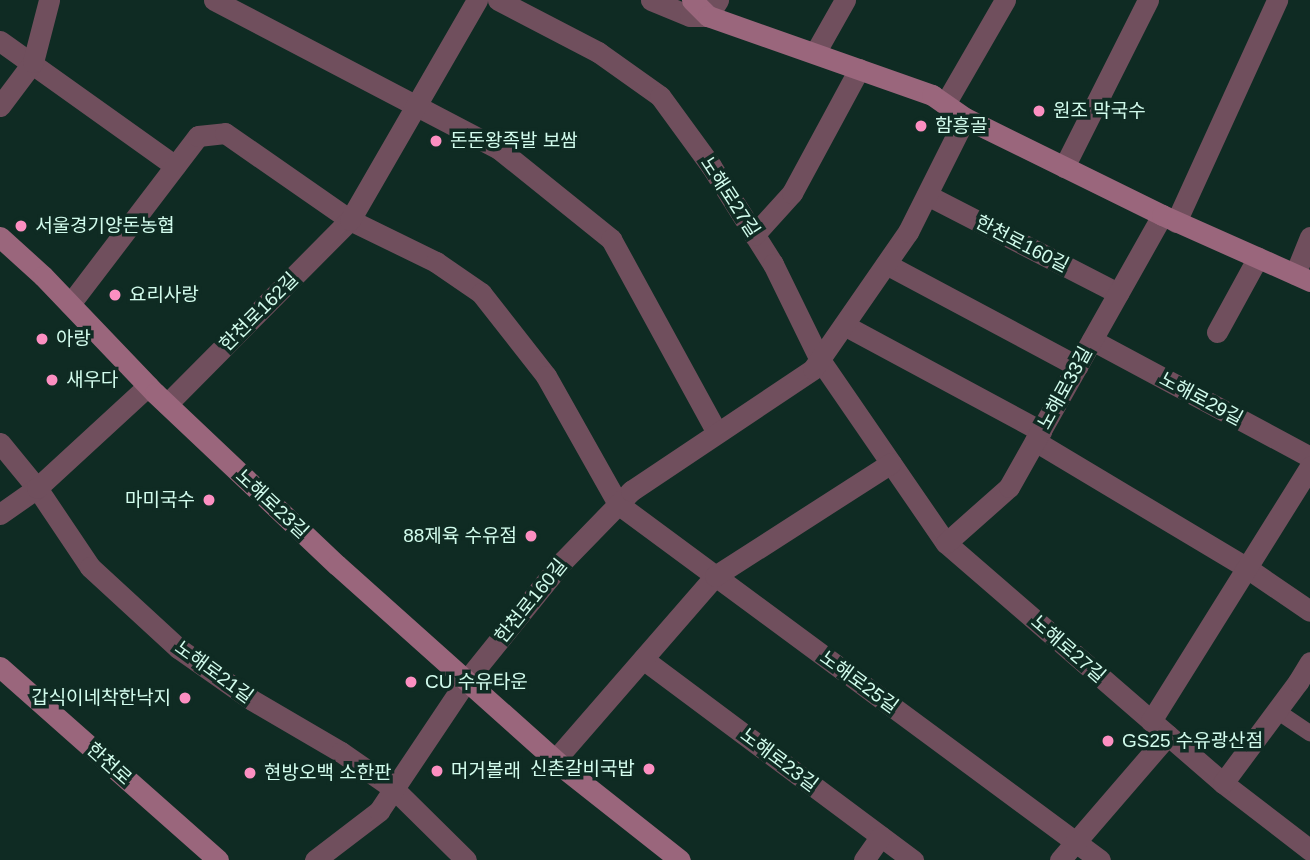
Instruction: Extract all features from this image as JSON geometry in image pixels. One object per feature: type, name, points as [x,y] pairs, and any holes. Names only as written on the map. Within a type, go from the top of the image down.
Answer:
[{"type":"street","points":[[0,106],[33,62],[49,0]]},
{"type":"street","points":[[214,0],[499,149],[611,239],[717,433]]},
{"type":"street","name":"한천로162길","points":[[167,404],[350,220],[477,0]]},
{"type":"street","name":"노해로27길","points":[[498,0],[598,52],[660,96],[710,166],[773,264],[820,360],[946,543],[1223,783],[1310,850]]},
{"type":"street","points":[[651,0],[690,16],[713,8]]},
{"type":"street","points":[[692,0],[815,53],[932,95],[965,118],[1064,167],[1169,218],[1302,277],[1310,237]]},
{"type":"street","points":[[815,53],[845,0]]},
{"type":"street","points":[[945,104],[1004,0]]},
{"type":"street","points":[[1064,167],[1148,0]]},
{"type":"street","name":"노해로33길","points":[[946,543],[1009,487],[1118,293],[1169,218],[1277,0]]},
{"type":"street","points":[[0,41],[175,166]]},
{"type":"street","points":[[754,234],[792,193],[859,69]]},
{"type":"street","name":"한천로160길","points":[[315,860],[379,811],[466,681],[563,561],[631,491],[813,369],[908,232],[965,118]]},
{"type":"street","points":[[70,304],[198,136],[225,134],[350,220],[436,262],[481,293],[546,376],[618,504]]},
{"type":"street","name":"한천로160길","points":[[927,195],[1118,293]]},
{"type":"street","name":"노해로23길","points":[[0,237],[70,304],[148,386],[337,565],[555,760],[680,860]]},
{"type":"street","points":[[1217,332],[1258,257]]},
{"type":"street","points":[[886,264],[1077,366]]},
{"type":"street","points":[[844,325],[1038,436],[1310,611]]},
{"type":"street","name":"노해로29길","points":[[1091,340],[1310,457]]},
{"type":"street","points":[[0,514],[37,488],[148,386]]},
{"type":"street","name":"노해로21길","points":[[0,443],[37,488],[90,568],[178,648],[251,700],[341,752],[394,789],[466,860]]},
{"type":"street","points":[[555,760],[715,576],[891,463]]},
{"type":"street","points":[[1060,860],[1160,728],[1247,568],[1310,467]]},
{"type":"street","name":"노해로25길","points":[[618,504],[1100,860]]},
{"type":"street","name":"노해로23길","points":[[643,659],[913,860]]},
{"type":"street","points":[[1223,783],[1310,662]]},
{"type":"street","name":"한천로","points":[[0,667],[218,860]]},
{"type":"street","points":[[864,860],[881,836]]},
{"type":"lane","points":[[1277,711],[1310,733]]},
{"type":"place","name":"원조 막국수","points":[[1039,111]]},
{"type":"place","name":"함흥골","points":[[921,126]]},
{"type":"place","name":"돈돈왕족발 보쌈","points":[[436,141]]},
{"type":"place","name":"서울경기양돈농협","points":[[21,226]]},
{"type":"place","name":"요리사랑","points":[[115,295]]},
{"type":"place","name":"아랑","points":[[42,339]]},
{"type":"place","name":"새우다","points":[[52,380]]},
{"type":"place","name":"마미국수","points":[[209,500]]},
{"type":"place","name":"88제육 수유점","points":[[531,536]]},
{"type":"place","name":"CU 수유타운","points":[[411,682]]},
{"type":"place","name":"갑식이네착한낙지","points":[[185,698]]},
{"type":"place","name":"GS25 수유광산점","points":[[1108,741]]},
{"type":"place","name":"신촌갈비국밥","points":[[649,769]]},
{"type":"place","name":"머거볼래","points":[[437,771]]},
{"type":"place","name":"현방오백 소한판","points":[[250,773]]}]
